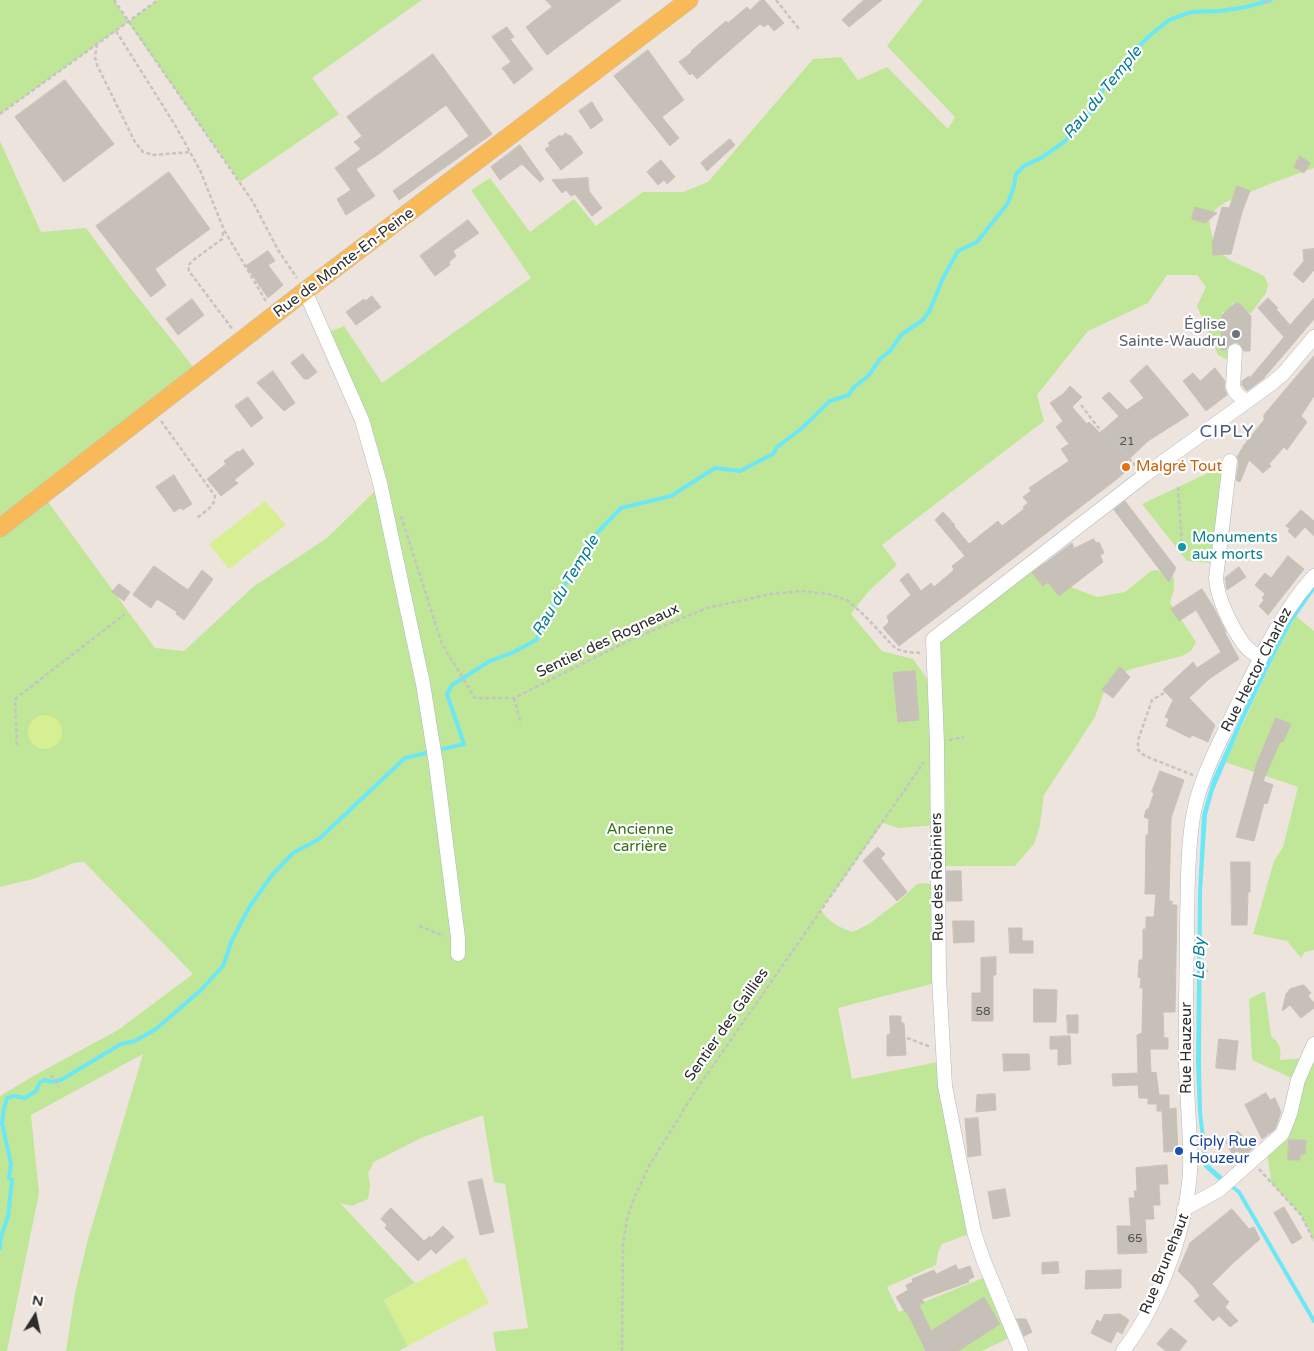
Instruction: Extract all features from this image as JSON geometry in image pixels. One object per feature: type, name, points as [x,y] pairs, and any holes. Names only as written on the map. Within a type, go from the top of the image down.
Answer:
[{"type":"main road","name":"Rue de Monte-En-Peine","points":[[0,528],[305,291],[689,0]]},
{"type":"street","points":[[305,291],[362,420],[374,459],[417,650],[436,764],[458,938],[458,954]]},
{"type":"street","points":[[1145,475],[1283,374],[1314,337]]},
{"type":"street","points":[[1235,350],[1233,387],[1236,393],[1245,401]]},
{"type":"street","points":[[1230,461],[1216,578],[1217,590],[1224,608],[1243,644],[1261,658]]},
{"type":"street","name":"Rue des Robiniers","points":[[1021,1351],[983,1259],[974,1232],[944,1086],[939,978],[937,744],[933,639],[1145,475]]},
{"type":"street","name":"Rue Hector Charlez","points":[[1206,774],[1275,630],[1314,576]]},
{"type":"street","name":"Rue Hauzeur","points":[[1184,1210],[1190,1172],[1186,1064],[1188,883],[1193,817],[1206,774]]},
{"type":"street","name":"Rue Brunehaut","points":[[1123,1351],[1141,1323],[1158,1289],[1172,1254],[1184,1210],[1219,1190],[1282,1134],[1290,1114],[1298,1080],[1314,1044]]},
{"type":"path","points":[[114,0],[253,202],[278,250],[305,291]]},
{"type":"path","points":[[0,114],[158,0]]},
{"type":"path","points":[[776,0],[799,29]]},
{"type":"path","points":[[1266,0],[1267,6]]},
{"type":"path","points":[[116,30],[175,125],[200,170],[224,230],[276,314]]},
{"type":"path","points":[[97,44],[95,57],[97,65],[135,142],[143,152],[154,154],[190,152]]},
{"type":"path","points":[[224,230],[222,239],[188,266],[189,270],[242,341]]},
{"type":"path","points":[[1081,405],[1097,426],[1145,475]]},
{"type":"path","points":[[153,410],[215,496],[213,505],[197,518]]},
{"type":"path","points":[[1178,487],[1182,544]]},
{"type":"path","name":"Sentier des Rogneaux","points":[[400,514],[442,644],[475,698],[514,698],[630,640],[707,608],[771,594],[802,590],[828,594],[847,600],[864,615],[896,650],[934,654]]},
{"type":"path","points":[[17,745],[15,699],[125,614]]},
{"type":"path","points":[[1164,693],[1152,700],[1138,740],[1138,750],[1146,756],[1206,774]]},
{"type":"path","points":[[514,698],[521,724]]},
{"type":"path","name":"Sentier des Gaillies","points":[[622,1351],[623,1244],[627,1218],[649,1166],[696,1090],[937,744]]},
{"type":"path","points":[[420,926],[442,936],[458,938]]},
{"type":"path","points":[[1194,971],[1208,972]]},
{"type":"path","points":[[907,1038],[926,1046]]},
{"type":"path","points":[[51,1075],[59,1087]]},
{"type":"path","points":[[1252,1161],[1301,1215],[1314,1241]]},
{"type":"green space","points":[[0,0],[114,0],[128,22],[0,114]]},
{"type":"green space","points":[[158,0],[422,0],[312,78],[339,114],[240,182],[128,22]]},
{"type":"green space","name":"Ancienne carrière","points":[[923,0],[1314,0],[1314,168],[1226,202],[1216,209],[1209,219],[1211,233],[1220,252],[1233,262],[1264,276],[1268,284],[1266,293],[1251,313],[1243,312],[1239,303],[1233,303],[1230,312],[1222,312],[1221,350],[1232,351],[1232,359],[1226,359],[1218,355],[1197,306],[1206,287],[1197,275],[1167,275],[1148,303],[1088,331],[1037,395],[1044,421],[882,545],[897,565],[868,592],[851,614],[882,651],[913,659],[930,683],[933,639],[1038,558],[1050,573],[1068,586],[1097,597],[1125,592],[1151,571],[1157,570],[1174,578],[1174,590],[1170,603],[1196,642],[1191,651],[1182,656],[1131,669],[1108,681],[1095,717],[1044,795],[1040,825],[1034,844],[1015,866],[937,866],[937,825],[899,828],[883,823],[821,910],[835,924],[853,932],[869,924],[899,901],[917,884],[937,885],[939,982],[838,1008],[852,1079],[943,1061],[974,1232],[942,1244],[938,1252],[936,1265],[887,1287],[899,1312],[983,1278],[1009,1338],[982,1351],[496,1351],[493,1332],[528,1328],[505,1184],[494,1182],[483,1115],[421,1138],[374,1162],[368,1173],[370,1186],[368,1199],[352,1206],[340,1203],[415,1283],[384,1300],[408,1346],[399,1351],[66,1351],[75,1293],[88,1239],[143,1054],[31,1115],[39,1193],[7,1351],[0,1351],[0,1096],[118,1030],[193,974],[84,862],[74,863],[33,879],[0,887],[0,141],[41,232],[86,228],[131,289],[199,374],[43,495],[155,648],[184,651],[253,587],[327,538],[376,490],[381,488],[324,334],[344,326],[382,383],[531,278],[471,190],[490,178],[530,232],[574,199],[596,226],[643,192],[683,192],[708,182],[813,59],[841,57],[858,80],[887,67],[948,129],[955,117],[887,46]]},
{"type":"green space","points":[[1225,465],[1210,563],[1187,561],[1142,504]]},
{"type":"green space","points":[[265,501],[286,525],[229,569],[209,544]]},
{"type":"green space","points":[[1296,616],[1314,631],[1314,950],[1305,952],[1301,958],[1287,941],[1253,934],[1274,861],[1283,847],[1298,787],[1225,762],[1276,653]]},
{"type":"green space","points":[[45,715],[57,720],[62,732],[57,744],[45,749],[33,744],[28,732],[33,720]]},
{"type":"green space","points":[[1265,991],[1271,1036],[1279,1046],[1281,1052],[1280,1060],[1307,1058],[1314,1044],[1314,1241],[1301,1215],[1270,1181],[1267,1153],[1274,1142],[1298,1081],[1252,1060],[1249,999]]},
{"type":"green space","points":[[465,1257],[489,1303],[408,1346],[384,1300]]},
{"type":"water","points":[[1314,582],[1314,591],[1293,621],[1243,722],[1214,790],[1207,815],[1202,892],[1202,1112],[1208,1164],[1228,1181],[1224,1185],[1204,1167],[1198,1112],[1196,1064],[1198,892],[1202,815],[1212,780],[1271,650],[1288,619]]},
{"type":"building","points":[[546,0],[621,0],[547,55],[526,27],[552,7]]},
{"type":"building","points":[[761,0],[764,0],[784,23],[774,31],[768,24],[764,27],[760,24],[697,79],[692,73],[690,75],[679,62],[726,21],[728,23],[747,7],[750,10]]},
{"type":"building","points":[[864,0],[882,0],[849,27],[842,20]]},
{"type":"building","points":[[507,27],[514,37],[510,39],[533,69],[514,84],[502,68],[511,62],[492,37]]},
{"type":"building","points":[[648,50],[684,100],[662,117],[679,138],[670,146],[614,76]]},
{"type":"building","points":[[433,54],[492,134],[399,200],[393,191],[469,136],[446,105],[356,169],[375,196],[346,215],[337,199],[351,190],[335,168],[361,149],[354,142],[362,136],[347,117]]},
{"type":"building","points":[[65,80],[114,144],[64,182],[15,117]]},
{"type":"building","points":[[592,102],[603,120],[591,129],[579,111]]},
{"type":"building","points":[[566,133],[568,136],[570,135],[583,153],[561,170],[545,149],[550,146],[548,143]]},
{"type":"building","points":[[730,139],[735,145],[707,171],[701,163]]},
{"type":"building","points":[[520,145],[544,179],[540,182],[522,164],[500,180],[491,167]]},
{"type":"building","points":[[1300,156],[1310,163],[1304,173],[1294,167]]},
{"type":"building","points":[[661,160],[675,177],[667,184],[664,180],[658,185],[647,172]]},
{"type":"building","points":[[169,172],[210,229],[155,269],[166,285],[151,297],[96,226]]},
{"type":"building","points":[[588,178],[589,191],[602,208],[592,216],[575,194],[571,196],[566,190],[562,193],[552,180]]},
{"type":"building","points":[[1237,186],[1250,191],[1242,212],[1231,254],[1213,255],[1212,244],[1222,207],[1229,208]]},
{"type":"building","points":[[1195,207],[1217,213],[1205,223],[1192,219]]},
{"type":"building","points":[[468,220],[479,233],[453,251],[456,256],[449,262],[450,265],[435,276],[420,256]]},
{"type":"building","points":[[1314,249],[1314,270],[1303,283],[1293,274],[1304,261],[1303,250]]},
{"type":"building","points":[[268,251],[275,261],[268,265],[283,285],[268,298],[246,266]]},
{"type":"building","points":[[372,296],[381,307],[356,325],[346,312],[364,299],[365,301]]},
{"type":"building","points":[[1268,298],[1290,325],[1314,298],[1314,319],[1263,379],[1247,391],[1242,385],[1242,381],[1249,376],[1249,379],[1284,337],[1258,308]]},
{"type":"building","points":[[192,299],[204,315],[178,335],[166,319]]},
{"type":"building","name":"Église Sainte-Waudru","points":[[1239,303],[1251,316],[1250,351],[1244,351],[1240,344],[1235,342],[1228,346],[1226,350],[1221,350],[1222,315],[1234,304]]},
{"type":"building","points":[[303,354],[317,372],[308,379],[304,379],[291,363]]},
{"type":"building","points":[[1314,356],[1314,396],[1301,416],[1307,422],[1287,450],[1284,447],[1269,464],[1271,466],[1263,473],[1249,460],[1240,482],[1236,480],[1239,462],[1237,457],[1244,445],[1264,420],[1264,415]]},
{"type":"building","points":[[1147,365],[1189,415],[1148,441],[1127,461],[1132,466],[1117,479],[899,646],[883,628],[889,622],[887,616],[911,595],[900,580],[908,573],[921,591],[931,583],[934,587],[954,570],[952,566],[965,556],[935,520],[943,512],[969,544],[998,521],[1002,526],[1024,509],[1023,507],[1028,503],[1023,497],[1031,491],[1029,488],[1069,461],[1061,449],[1069,444],[1056,427],[1063,421],[1050,403],[1063,394],[1070,386],[1082,397],[1072,407],[1087,424],[1089,422],[1100,433],[1119,416],[1102,398],[1109,392],[1127,410],[1144,398],[1130,381]]},
{"type":"building","points":[[1215,368],[1225,381],[1224,387],[1227,395],[1206,411],[1183,381],[1193,373],[1200,381]]},
{"type":"building","points":[[273,371],[295,403],[284,411],[257,383]]},
{"type":"building","points":[[248,397],[263,418],[251,427],[235,406]]},
{"type":"building","points":[[243,449],[254,464],[234,480],[238,483],[221,496],[207,479],[226,464],[224,461]]},
{"type":"building","points":[[174,475],[192,504],[183,510],[180,508],[174,512],[156,487]]},
{"type":"building","points":[[1125,501],[1176,568],[1169,582],[1114,510]]},
{"type":"building","points":[[1301,510],[1314,521],[1314,536],[1305,527],[1295,538],[1288,531],[1290,529],[1286,526]]},
{"type":"building","points":[[1094,539],[1096,543],[1099,542],[1104,553],[1100,555],[1103,562],[1059,596],[1048,582],[1043,586],[1032,573],[1072,543],[1074,548]]},
{"type":"building","points":[[1288,556],[1304,569],[1268,615],[1259,606],[1264,600],[1262,598],[1265,594],[1255,585],[1265,573],[1271,578]]},
{"type":"building","points":[[154,566],[188,590],[202,570],[213,579],[184,620],[176,614],[177,612],[157,599],[151,608],[133,595]]},
{"type":"building","points":[[1239,567],[1246,577],[1227,590],[1225,578]]},
{"type":"building","points":[[119,584],[130,592],[124,601],[112,592]]},
{"type":"building","points":[[1202,589],[1214,608],[1239,659],[1209,679],[1189,698],[1215,725],[1208,742],[1192,735],[1190,738],[1166,726],[1169,719],[1165,717],[1173,700],[1163,690],[1193,662],[1197,668],[1221,652],[1196,610],[1179,621],[1171,609]]},
{"type":"building","points":[[1120,667],[1130,677],[1113,698],[1102,690]]},
{"type":"building","points":[[915,671],[919,720],[898,722],[893,673]]},
{"type":"building","points":[[1276,718],[1291,724],[1283,742],[1280,742],[1263,781],[1273,785],[1267,804],[1264,803],[1254,841],[1236,837],[1257,763]]},
{"type":"building","points":[[1160,771],[1184,780],[1171,818],[1169,901],[1172,901],[1172,905],[1177,905],[1175,1012],[1163,1012],[1164,1038],[1168,1038],[1168,1049],[1150,1049],[1151,1073],[1156,1072],[1159,1095],[1169,1095],[1169,1109],[1176,1108],[1178,1151],[1164,1152],[1162,1111],[1157,1111],[1157,1104],[1148,1104],[1148,1098],[1139,1098],[1138,1085],[1113,1086],[1112,1074],[1138,1073],[1137,1035],[1142,1033],[1143,988],[1140,988],[1141,978],[1138,977],[1139,960],[1142,960],[1143,957],[1143,929],[1146,929],[1146,917],[1154,917],[1156,894],[1145,894],[1146,835],[1148,835],[1149,819],[1144,817],[1146,810],[1149,808],[1154,793],[1152,792]]},
{"type":"building","points":[[878,847],[885,854],[881,858],[907,892],[897,901],[863,861]]},
{"type":"building","points":[[1231,862],[1250,862],[1247,925],[1232,925]]},
{"type":"building","points":[[947,871],[961,871],[962,901],[947,901]]},
{"type":"building","points":[[953,921],[974,921],[974,942],[954,943]]},
{"type":"building","points":[[1009,928],[1022,928],[1022,941],[1033,941],[1033,953],[1010,953]]},
{"type":"building","points":[[996,957],[996,975],[993,975],[993,1021],[972,1021],[972,993],[981,993],[981,958]]},
{"type":"building","points":[[1304,985],[1311,993],[1308,996],[1314,1003],[1314,1008],[1301,1018],[1290,1005],[1282,1011],[1286,994],[1290,989]]},
{"type":"building","points":[[1034,989],[1057,990],[1056,1022],[1034,1022]]},
{"type":"building","points":[[1067,1015],[1078,1015],[1078,1033],[1068,1033]]},
{"type":"building","points":[[890,1016],[901,1016],[901,1023],[904,1023],[906,1055],[887,1056],[887,1035],[890,1034]]},
{"type":"building","points":[[1070,1036],[1071,1064],[1058,1065],[1058,1049],[1050,1049],[1050,1037]]},
{"type":"building","points":[[1219,1039],[1238,1041],[1235,1070],[1216,1068]]},
{"type":"building","points":[[1003,1054],[1029,1054],[1030,1070],[1004,1071]]},
{"type":"building","points":[[1266,1093],[1270,1100],[1275,1098],[1281,1112],[1275,1129],[1262,1139],[1245,1105]]},
{"type":"building","points":[[995,1094],[996,1110],[976,1112],[977,1095]]},
{"type":"building","points":[[978,1118],[981,1155],[968,1157],[965,1119]]},
{"type":"building","points":[[1238,1131],[1253,1148],[1243,1157],[1238,1151],[1232,1154],[1226,1142]]},
{"type":"building","points":[[1289,1140],[1306,1140],[1305,1154],[1300,1154],[1300,1160],[1288,1160]]},
{"type":"building","points":[[1167,1165],[1168,1184],[1159,1184],[1160,1205],[1153,1205],[1154,1219],[1145,1219],[1147,1253],[1118,1254],[1117,1226],[1131,1226],[1129,1198],[1135,1198],[1134,1191],[1137,1191],[1136,1168]]},
{"type":"building","points":[[482,1179],[494,1232],[480,1235],[468,1182]]},
{"type":"building","points":[[1005,1189],[1010,1216],[993,1219],[988,1192]]},
{"type":"building","points":[[1284,1207],[1302,1238],[1292,1244],[1274,1213]]},
{"type":"building","points":[[391,1208],[424,1241],[430,1236],[431,1238],[443,1226],[454,1237],[436,1254],[431,1249],[418,1261],[385,1228],[387,1225],[381,1219]]},
{"type":"building","points":[[1232,1209],[1249,1229],[1254,1227],[1260,1239],[1212,1284],[1229,1302],[1225,1307],[1238,1321],[1230,1327],[1219,1316],[1213,1321],[1194,1301],[1200,1296],[1178,1271],[1190,1243]]},
{"type":"building","points":[[1058,1262],[1059,1273],[1042,1274],[1042,1263]]},
{"type":"building","points":[[956,1265],[958,1270],[970,1266],[974,1277],[968,1280],[969,1282],[922,1299],[924,1303],[919,1305],[931,1331],[984,1297],[1000,1324],[958,1351],[926,1351],[907,1312],[905,1312],[896,1297],[908,1290],[906,1285],[913,1282],[912,1279],[934,1270],[936,1274]]},
{"type":"building","points":[[1121,1270],[1121,1288],[1085,1289],[1086,1271]]},
{"type":"building","points":[[1120,1314],[1129,1320],[1122,1334],[1117,1331],[1111,1343],[1091,1333],[1097,1320],[1101,1322],[1104,1315]]},
{"type":"building","points":[[1017,1319],[1026,1319],[1032,1332],[1024,1336]]},
{"type":"building","points":[[1171,1328],[1187,1341],[1179,1351],[1166,1351],[1157,1344]]},
{"type":"waterway","name":"Rau du Temple","points":[[0,1123],[2,1123],[7,1098],[14,1096],[25,1098],[36,1091],[40,1082],[45,1080],[51,1082],[61,1080],[121,1044],[135,1041],[156,1029],[201,990],[223,966],[232,940],[250,906],[272,875],[293,853],[319,839],[405,758],[464,744],[447,694],[452,685],[490,661],[514,652],[536,640],[549,618],[555,601],[596,534],[621,508],[671,496],[715,468],[740,471],[773,454],[777,447],[801,429],[830,401],[849,395],[853,388],[868,376],[881,358],[890,351],[902,334],[923,320],[930,310],[943,278],[958,251],[977,242],[1008,203],[1016,174],[1024,166],[1041,158],[1064,142],[1090,113],[1098,96],[1125,61],[1148,37],[1169,20],[1191,12],[1220,11],[1246,7],[1271,0]]},
{"type":"waterway","points":[[0,1248],[1,1236],[8,1217],[12,1180],[9,1178],[11,1164],[2,1123]]},
{"type":"waterway","name":"Le By","points":[[1230,1185],[1239,1192],[1314,1321]]},
{"type":"place","name":"Église Sainte-Waudru","points":[[1236,334]]},
{"type":"place","name":"Malgré Tout","points":[[1126,467]]},
{"type":"place","name":"Monuments aux morts","points":[[1182,547]]},
{"type":"place","name":"Ciply Rue Houzeur","points":[[1179,1151]]},
{"type":"district","name":"CIPLY","points":[[1227,432]]}]
